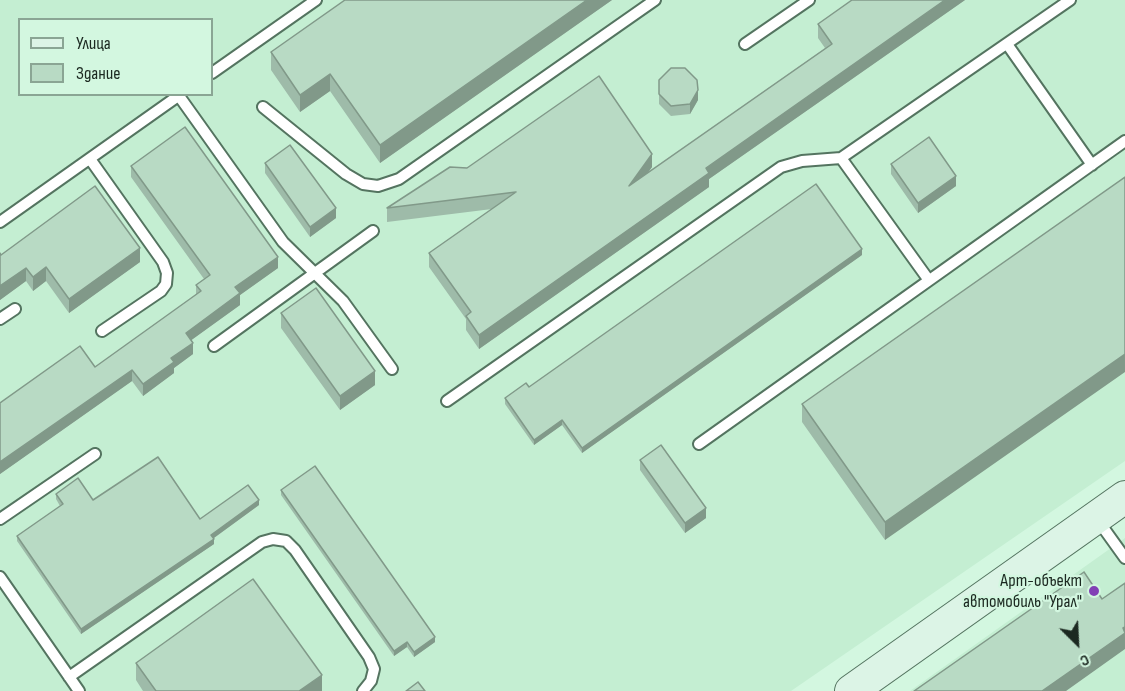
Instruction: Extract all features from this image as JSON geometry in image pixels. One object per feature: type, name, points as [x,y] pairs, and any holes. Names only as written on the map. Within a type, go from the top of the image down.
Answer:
[{"type":"main road","points":[[851,691],[1125,497]]},
{"type":"lane","points":[[213,72],[316,0]]},
{"type":"lane","points":[[262,107],[346,174],[363,184],[378,186],[399,179],[655,0]]},
{"type":"lane","points":[[745,44],[809,0]]},
{"type":"lane","points":[[447,401],[781,167],[802,161],[841,158],[1070,0]]},
{"type":"lane","points":[[1007,44],[1092,165]]},
{"type":"lane","points":[[0,222],[179,96]]},
{"type":"lane","points":[[181,96],[283,242],[343,301],[392,369]]},
{"type":"lane","points":[[699,444],[1125,141]]},
{"type":"lane","points":[[841,158],[928,279]]},
{"type":"lane","points":[[90,159],[164,262],[167,273],[166,284],[161,291],[102,331]]},
{"type":"lane","points":[[214,346],[373,231]]},
{"type":"lane","points":[[0,319],[15,309]]},
{"type":"lane","points":[[0,519],[94,454]]},
{"type":"lane","points":[[1096,517],[1125,558]]},
{"type":"lane","points":[[69,677],[262,542],[273,539],[286,541],[295,550],[369,657],[374,669],[371,681],[363,691]]},
{"type":"lane","points":[[0,577],[79,691]]},
{"type":"shaded area","points":[[0,0],[1125,0],[1125,461],[791,691],[0,691]]},
{"type":"shaded area","points":[[1125,538],[1125,691],[910,691]]},
{"type":"building","points":[[345,0],[587,0],[380,145],[330,74],[300,95],[271,52]]},
{"type":"building","points":[[852,0],[945,0],[706,168],[709,173],[479,335],[466,316],[471,312],[429,253],[516,192],[387,208],[450,167],[467,168],[599,76],[652,154],[629,186],[832,44],[818,24]]},
{"type":"building","points":[[671,68],[685,68],[697,80],[698,90],[690,104],[671,106],[659,94],[659,80]]},
{"type":"building","points":[[185,127],[278,257],[235,287],[240,293],[186,333],[193,343],[171,358],[174,362],[143,384],[132,370],[0,462],[0,403],[80,346],[95,367],[201,291],[196,285],[210,275],[131,166]]},
{"type":"building","points":[[929,137],[956,176],[918,203],[891,164]]},
{"type":"building","points":[[290,145],[336,208],[310,227],[265,163]]},
{"type":"building","points":[[1125,177],[1125,354],[885,522],[802,404]]},
{"type":"building","points":[[816,184],[862,249],[582,448],[562,420],[534,440],[505,398],[526,383],[529,387]]},
{"type":"building","points":[[95,186],[140,248],[69,299],[46,267],[33,277],[26,268],[0,286],[0,253],[1,255]]},
{"type":"building","points":[[316,288],[375,371],[340,396],[281,313]]},
{"type":"building","points":[[661,445],[706,508],[685,523],[640,460]]},
{"type":"building","points":[[158,457],[200,519],[248,485],[259,500],[211,535],[214,539],[81,629],[17,536],[63,504],[56,494],[78,478],[93,500]]},
{"type":"building","points":[[315,466],[435,637],[414,652],[407,642],[394,651],[281,490]]},
{"type":"building","points":[[1084,572],[1102,599],[1125,583],[1125,627],[1123,628],[1125,633],[1042,691],[914,691]]},
{"type":"building","points":[[253,579],[322,675],[299,691],[156,691],[136,663]]},
{"type":"building","points":[[418,682],[425,691],[406,691]]},
{"type":"place","name":"Арт-объект автомобиль \"Урал\"","points":[[1094,591]]}]
